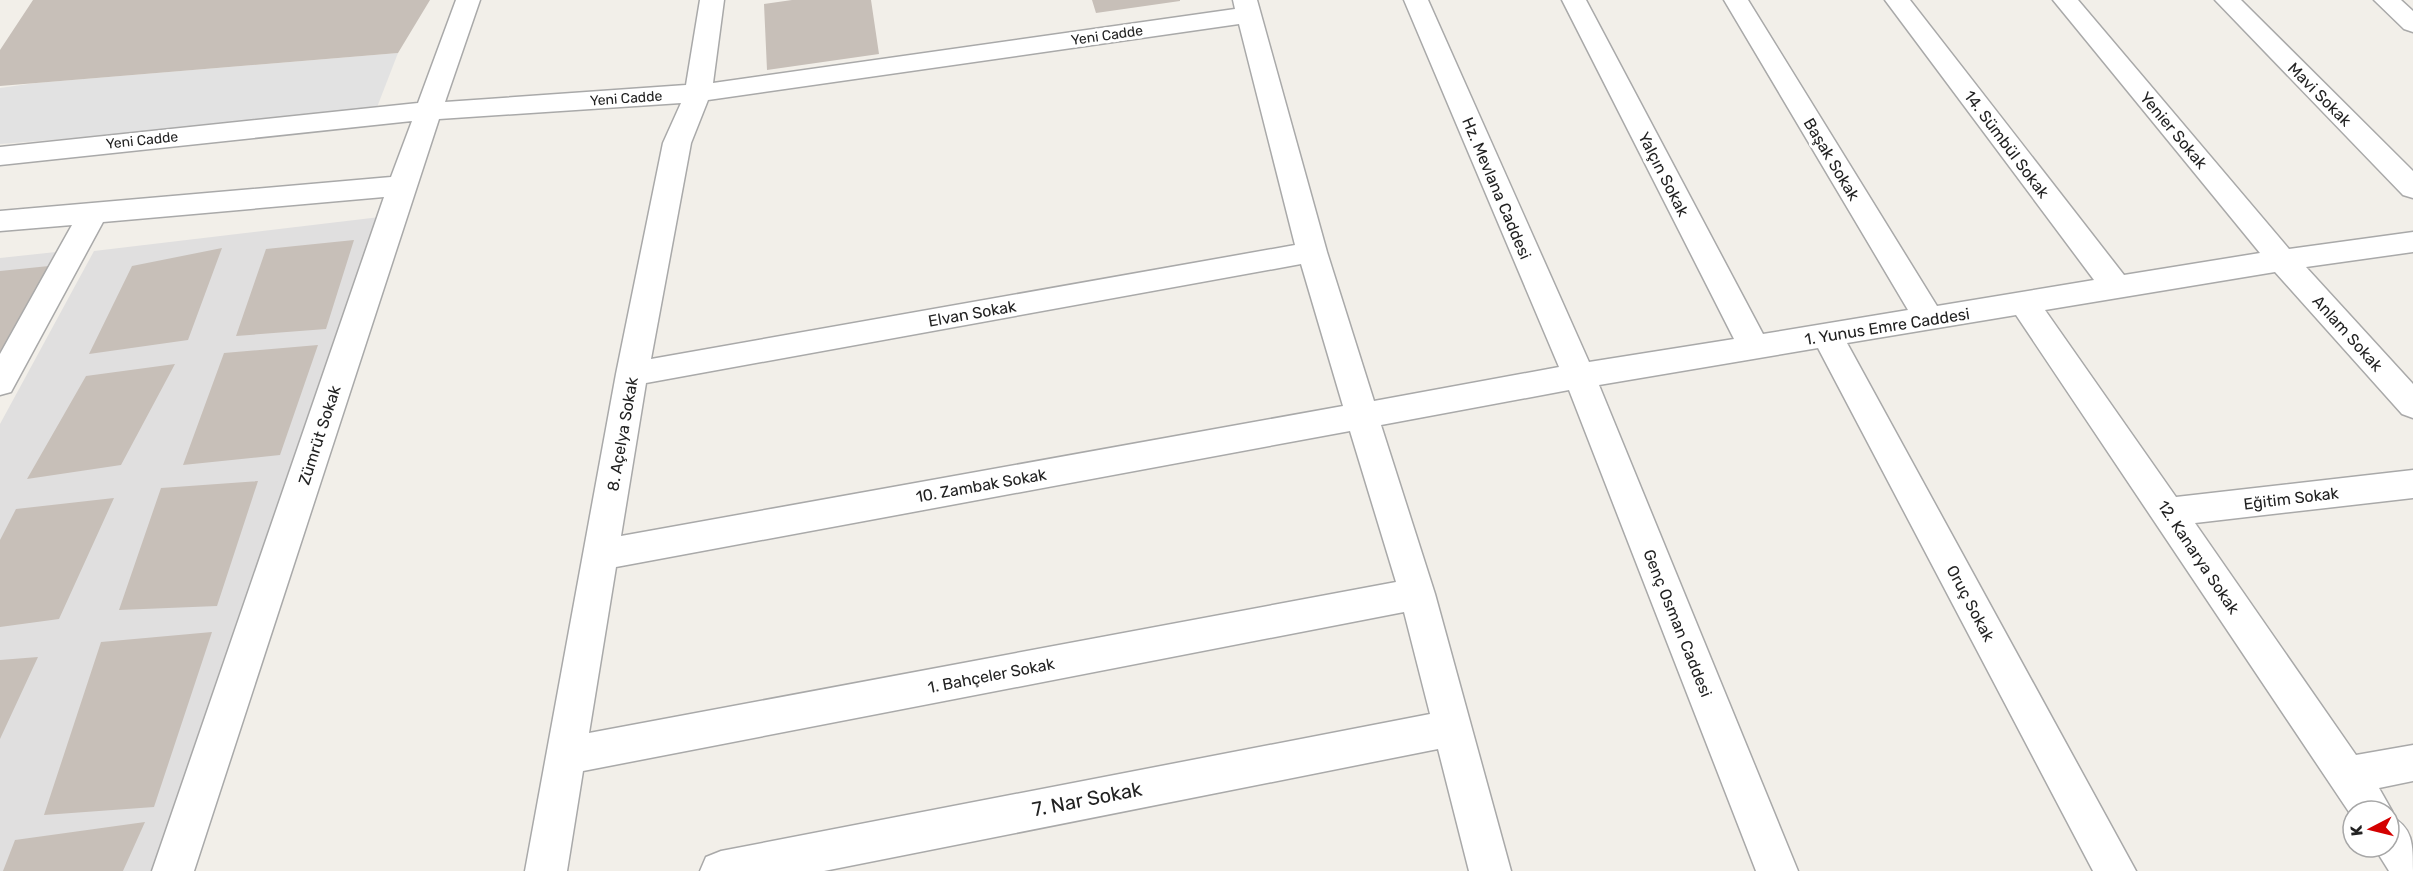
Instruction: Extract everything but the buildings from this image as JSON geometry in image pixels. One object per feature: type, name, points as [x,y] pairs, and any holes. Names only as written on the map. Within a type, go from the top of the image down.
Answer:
[{"type":"street","name":"Zümrüt Sokak","points":[[173,871],[402,186],[468,0]]},
{"type":"street","name":"8. Açelya Sokak","points":[[546,871],[632,374],[676,143],[698,93],[712,0]]},
{"type":"street","name":"Hz. Mevlana Caddesi","points":[[1416,0],[1579,376]]},
{"type":"street","name":"Yalçın Sokak","points":[[1574,0],[1754,347]]},
{"type":"street","name":"Başak Sokak","points":[[1736,0],[1929,319]]},
{"type":"street","name":"14. Sümbül Sokak","points":[[1897,0],[2116,287]]},
{"type":"street","name":"Yenier Sokak","points":[[2065,0],[2282,260]]},
{"type":"street","name":"Mavi Sokak","points":[[2227,0],[2413,188]]},
{"type":"street","points":[[2386,0],[2413,24]]},
{"type":"street","name":"Yeni Cadde","points":[[0,156],[363,116],[698,93],[1247,7]]},
{"type":"street","points":[[1247,7],[1312,252],[1417,594],[1490,871]]},
{"type":"street","points":[[0,221],[402,186]]},
{"type":"street","points":[[0,383],[93,213]]},
{"type":"street","name":"1. Yunus Emre Caddesi","points":[[1361,414],[2116,287],[2282,260],[2413,242]]},
{"type":"street","name":"Elvan Sokak","points":[[632,374],[1312,252]]},
{"type":"street","name":"Anlam Sokak","points":[[2282,260],[2413,405]]},
{"type":"street","name":"12. Kanarya Sokak","points":[[2025,304],[2364,799]]},
{"type":"street","name":"Oruç Sokak","points":[[1827,336],[2115,871]]},
{"type":"street","name":"Genç Osman Caddesi","points":[[1579,376],[1777,871]]},
{"type":"street","name":"10. Zambak Sokak","points":[[601,555],[1361,414]]},
{"type":"street","name":"Eğitim Sokak","points":[[2169,512],[2413,484]]},
{"type":"street","name":"1. Bahçeler Sokak","points":[[566,756],[1417,594]]},
{"type":"street","name":"7. Nar Sokak","points":[[721,871],[1452,728]]},
{"type":"street","points":[[2347,774],[2413,763]]},
{"type":"street","points":[[2401,852],[2413,870]]},
{"type":"shaded area","points":[[398,53],[374,115],[0,144],[0,88],[36,83]]},
{"type":"shaded area","points":[[380,217],[154,871],[0,871],[0,424],[94,251]]},
{"type":"shaded area","points":[[56,252],[0,354],[0,258]]}]
